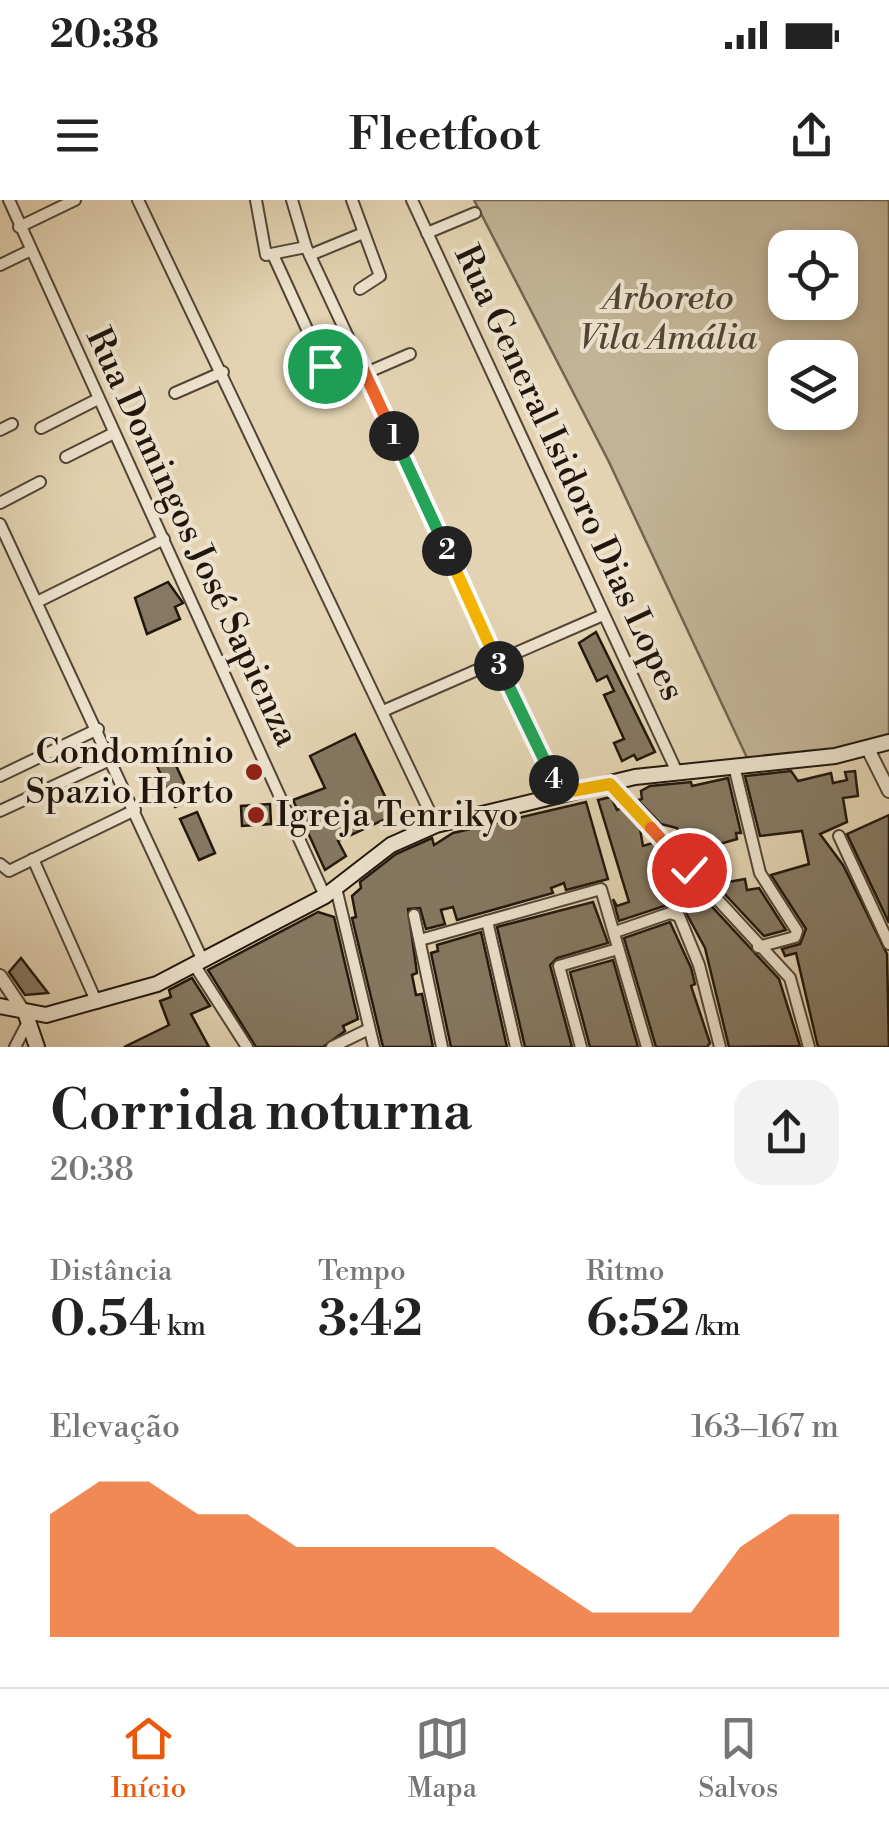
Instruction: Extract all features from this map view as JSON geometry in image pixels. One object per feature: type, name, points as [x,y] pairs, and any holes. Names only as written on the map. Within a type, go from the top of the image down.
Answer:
[{"type":"main road","points":[[0,1006],[27,1018],[46,1015],[97,1004],[199,964],[331,892],[391,845],[436,825],[561,793],[676,770],[868,749],[889,742]]},
{"type":"main road","points":[[27,1018],[35,1042]]},
{"type":"street","name":"Rua Domingos José Sapienza","points":[[9,200],[114,434],[331,892],[374,1047]]},
{"type":"street","points":[[19,227],[75,200]]},
{"type":"street","points":[[138,200],[436,825]]},
{"type":"street","points":[[256,200],[263,252],[274,256],[308,251],[362,234]]},
{"type":"street","points":[[292,200],[308,251],[561,793]]},
{"type":"street","points":[[352,200],[380,276],[360,289]]},
{"type":"street","name":"Rua General Isidoro Dias Lopes","points":[[412,200],[676,770]]},
{"type":"street","points":[[427,233],[475,213]]},
{"type":"street","points":[[0,265],[29,251]]},
{"type":"street","points":[[274,256],[323,364],[355,352]]},
{"type":"street","points":[[366,373],[410,354]]},
{"type":"street","points":[[176,393],[223,372]]},
{"type":"street","points":[[41,428],[98,399]]},
{"type":"street","points":[[0,430],[12,424]]},
{"type":"street","points":[[66,457],[114,434]]},
{"type":"street","points":[[0,502],[40,482]]},
{"type":"street","points":[[0,524],[136,810],[199,964],[247,1047]]},
{"type":"street","points":[[37,602],[164,539]]},
{"type":"street","points":[[383,711],[604,615]]},
{"type":"street","points":[[0,776],[98,729]]},
{"type":"street","points":[[868,749],[889,791]]},
{"type":"street","points":[[0,810],[112,759]]},
{"type":"street","points":[[734,766],[760,874],[797,932],[795,937],[758,946]]},
{"type":"street","points":[[610,784],[792,983],[808,1047]]},
{"type":"street","points":[[0,864],[10,871],[136,810]]},
{"type":"street","points":[[839,836],[889,944]]},
{"type":"street","points":[[33,858],[97,1004]]},
{"type":"street","points":[[420,940],[597,889],[604,892],[647,1047]]},
{"type":"street","points":[[614,932],[670,913],[679,916],[698,964],[720,1047]]},
{"type":"street","points":[[414,915],[442,1047]]},
{"type":"street","points":[[487,921],[516,1047]]},
{"type":"street","points":[[581,1047],[559,966],[618,949]]},
{"type":"street","points":[[0,976],[27,1018],[16,1045]]},
{"type":"street","points":[[332,1047],[370,1029]]},
{"type":"street","points":[[16,1045],[35,1042]]},
{"type":"green space","name":"Arboreto Vila Amália","points":[[474,200],[889,200],[889,736],[866,746],[749,762],[609,462]]},
{"type":"building","points":[[168,582],[183,603],[175,607],[180,619],[147,634],[135,598]]},
{"type":"building","points":[[596,632],[655,752],[637,760],[634,755],[622,761],[614,743],[624,739],[604,695],[614,691],[607,676],[597,681],[579,643]]},
{"type":"building","points":[[355,734],[394,815],[338,841],[346,856],[325,870],[293,800],[325,788],[310,756]]},
{"type":"building","points":[[173,759],[192,800],[175,807],[157,766]]},
{"type":"building","points":[[791,771],[798,781],[831,773],[833,783],[847,780],[845,772],[855,771],[858,796],[843,798],[847,822],[820,834],[843,865],[887,954],[889,1047],[818,1047],[796,953],[785,956],[782,949],[800,944],[806,929],[771,875],[809,864],[802,831],[760,836],[745,776]]},
{"type":"building","points":[[728,778],[741,833],[736,833],[737,839],[716,845],[691,850],[690,844],[681,845],[677,828],[661,824],[638,800],[642,799],[641,791],[650,786],[691,782],[692,786]]},
{"type":"building","points":[[611,797],[617,810],[621,808],[640,829],[643,846],[653,843],[779,979],[800,1046],[729,1047],[705,948],[684,909],[667,905],[619,921],[613,899],[617,906],[629,902],[598,800]]},
{"type":"building","points":[[586,802],[608,879],[566,890],[564,883],[551,888],[553,893],[457,920],[453,907],[441,910],[445,924],[426,929],[420,908],[408,909],[417,973],[412,975],[416,995],[422,994],[433,1047],[383,1047],[352,918],[356,917],[352,896],[361,888],[360,882],[396,854],[432,838],[434,845],[453,833]]},
{"type":"building","name":"Igreja Tenrikyo","points":[[270,804],[271,824],[242,826],[241,806]]},
{"type":"building","points":[[197,812],[215,853],[199,860],[180,819]]},
{"type":"building","points":[[889,815],[889,923],[847,834]]},
{"type":"building","points":[[745,879],[747,890],[759,888],[786,930],[764,936],[720,889],[722,883]]},
{"type":"building","points":[[593,902],[608,943],[557,958],[550,965],[572,1047],[525,1047],[497,927]]},
{"type":"building","points":[[318,912],[334,917],[358,1019],[343,1026],[345,1031],[323,1047],[256,1047],[208,970]]},
{"type":"building","points":[[670,922],[691,968],[695,984],[691,986],[710,1043],[707,1047],[656,1047],[624,938]]},
{"type":"building","points":[[481,932],[507,1047],[451,1047],[431,953],[438,951],[437,945]]},
{"type":"building","points":[[21,958],[48,993],[25,995],[9,972]]},
{"type":"building","points":[[613,960],[638,1047],[590,1047],[570,972]]},
{"type":"building","points":[[192,978],[210,1006],[191,1014],[209,1047],[124,1047],[169,1025],[160,1001],[171,997],[169,990]]},
{"type":"place","name":"Condomínio Spazio Horto","points":[[254,772]]},
{"type":"place","name":"Igreja Tenrikyo","points":[[256,815]]},
{"type":"route","points":[[325,366],[355,352],[561,793],[610,784],[689,870]]}]
